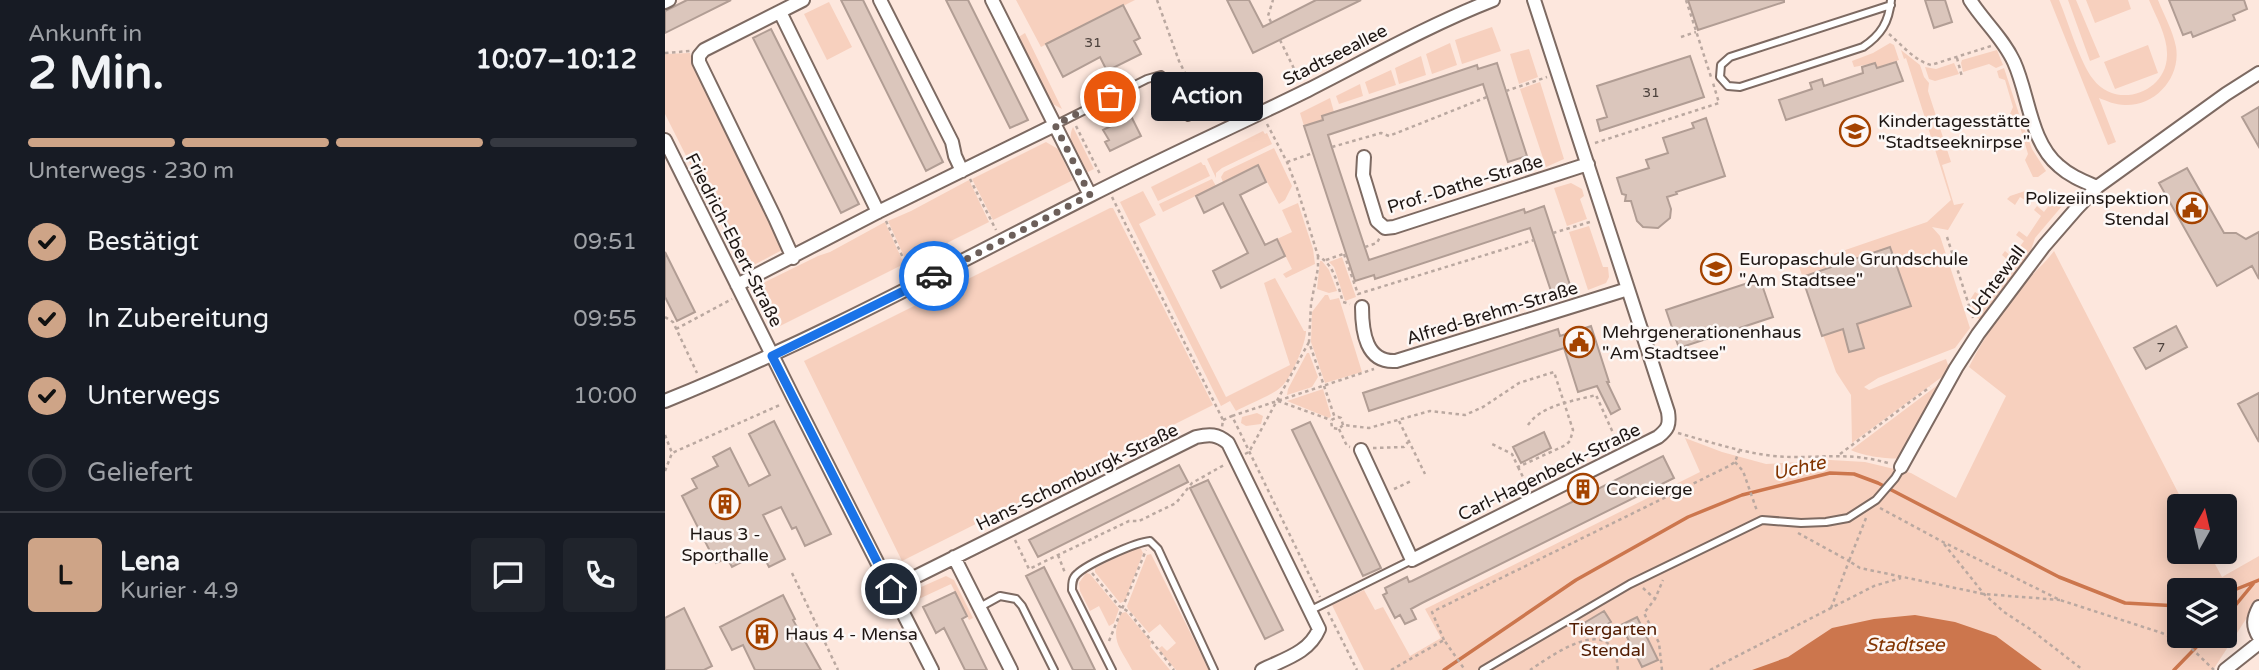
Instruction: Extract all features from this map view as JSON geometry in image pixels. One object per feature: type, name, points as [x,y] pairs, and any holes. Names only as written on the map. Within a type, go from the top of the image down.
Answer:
[{"type":"street","points":[[793,258],[699,62],[699,56],[704,50],[803,0]]},
{"type":"street","points":[[880,0],[964,170]]},
{"type":"street","points":[[992,0],[1090,195]]},
{"type":"street","name":"Stadtseeallee","points":[[665,401],[772,356],[1413,35],[1493,0]]},
{"type":"street","name":"Carl-Hagenbeck-Straße","points":[[1412,559],[1658,437],[1667,429],[1669,422],[1534,0]]},
{"type":"street","points":[[1971,0],[2003,42],[2015,64],[2036,132],[2048,155],[2074,177],[2097,187]]},
{"type":"street","points":[[780,12],[879,211]]},
{"type":"street","name":"Uchtewall","points":[[1898,473],[1956,368],[1978,334],[2044,246],[2097,187],[2259,73]]},
{"type":"street","points":[[739,290],[879,211],[1055,125]]},
{"type":"street","name":"Friedrich-Ebert-Straße","points":[[665,140],[932,670]]},
{"type":"street","name":"Prof.-Dathe-Straße","points":[[1364,157],[1363,175],[1377,221],[1385,228],[1588,164]]},
{"type":"street","name":"Alfred-Brehm-Straße","points":[[1386,361],[1628,289]]},
{"type":"street","points":[[1362,307],[1362,322],[1371,352],[1378,359],[1386,361]]},
{"type":"street","name":"Hans-Schomburgk-Straße","points":[[891,589],[1196,437],[1210,434],[1221,437]]},
{"type":"street","points":[[1221,437],[1228,443],[1319,629],[1314,641],[1303,650],[1262,670]]},
{"type":"street","points":[[1361,450],[1412,559]]},
{"type":"street","points":[[954,557],[1011,670]]},
{"type":"street","points":[[2259,607],[2254,616],[2254,629],[2259,637]]},
{"type":"street","points":[[2225,670],[2259,643]]},
{"type":"lane","points":[[1891,2],[1884,30],[1875,40],[1863,47],[1740,87],[1728,86],[1720,77],[1721,65],[1730,57],[1891,2]]},
{"type":"lane","points":[[1055,125],[1147,79],[1161,75],[1173,85],[1188,117]]},
{"type":"lane","points":[[1483,670],[1635,582],[1762,520],[1826,522],[1847,518],[1874,502],[1898,473]]},
{"type":"lane","points":[[1112,670],[1072,590],[1072,581],[1087,568],[1136,543],[1150,541],[1158,549],[1214,670]]},
{"type":"lane","points":[[1311,610],[1412,559]]},
{"type":"lane","points":[[980,607],[1000,596],[1016,598],[1054,670]]},
{"type":"path","points":[[1157,0],[1175,52],[1207,117]]},
{"type":"path","points":[[1271,22],[1268,16],[1273,0]]},
{"type":"path","points":[[1583,147],[1719,103],[1686,0]]},
{"type":"path","points":[[1884,30],[1924,64],[1931,65],[2003,42]]},
{"type":"path","points":[[1681,37],[1696,32]]},
{"type":"path","points":[[1280,40],[1305,91]]},
{"type":"path","points":[[665,53],[704,50]]},
{"type":"path","points":[[1957,58],[1962,77]]},
{"type":"path","points":[[1506,91],[1556,74]]},
{"type":"path","points":[[1332,147],[1381,133],[1389,136],[1487,97]]},
{"type":"path","points":[[1261,111],[1287,162],[1318,256],[1309,342],[1324,385],[1333,419],[1332,428],[1339,429]]},
{"type":"path","points":[[1071,116],[1223,420],[1221,437]]},
{"type":"path","points":[[1287,162],[1313,153]]},
{"type":"path","points":[[964,170],[1002,242]]},
{"type":"path","points":[[879,211],[916,285]]},
{"type":"path","points":[[1553,233],[1605,217]]},
{"type":"path","points":[[1365,247],[1377,243],[1385,228]]},
{"type":"path","points":[[1947,237],[1978,334]]},
{"type":"path","points":[[1325,260],[1345,254],[1358,294],[1534,240]]},
{"type":"path","points":[[1318,256],[1332,268],[1343,302],[1362,307]]},
{"type":"path","points":[[676,329],[739,290]]},
{"type":"path","points":[[665,317],[673,322],[703,385]]},
{"type":"path","points":[[1010,529],[1029,569],[1129,521],[1139,520],[1176,503],[1192,483],[1249,452],[1309,342]]},
{"type":"path","points":[[1223,420],[1371,371],[1386,361]]},
{"type":"path","points":[[1343,425],[1369,428],[1430,411],[1465,415],[1475,412],[1519,383],[1554,372],[1573,430],[1570,441],[1518,467]]},
{"type":"path","points":[[1839,455],[1934,384]]},
{"type":"path","points":[[1528,425],[1532,419],[1564,403],[1595,395],[1623,455]]},
{"type":"path","points":[[672,453],[794,399]]},
{"type":"path","points":[[1278,401],[1333,419],[1341,418],[1343,425]]},
{"type":"path","points":[[1232,416],[1357,670]]},
{"type":"path","points":[[1399,421],[1425,474]]},
{"type":"path","points":[[1339,429],[1343,425]]},
{"type":"path","points":[[1339,429],[1347,446],[1361,450],[1404,447],[1408,442]]},
{"type":"path","points":[[1667,429],[1739,451],[1776,456],[1839,455],[1873,458],[1898,473]]},
{"type":"path","points":[[665,435],[672,453],[665,471]]},
{"type":"path","points":[[1490,443],[1512,454],[1534,499]]},
{"type":"path","points":[[1465,670],[1444,640],[1432,612],[1735,462],[1739,451]]},
{"type":"path","points":[[1735,462],[1740,466],[1747,482],[1754,507]]},
{"type":"path","points":[[1382,495],[1411,481]]},
{"type":"path","points":[[1831,608],[1874,502],[1943,542],[2060,600],[2162,633],[2187,644],[2214,670]]},
{"type":"path","points":[[1777,521],[1860,568],[1984,594],[2060,600]]},
{"type":"path","points":[[1104,654],[1150,541]]},
{"type":"path","points":[[1943,542],[1984,594],[2083,670]]},
{"type":"path","points":[[1662,670],[1659,643],[1644,613],[1655,599],[1668,567]]},
{"type":"path","points":[[1087,568],[1129,612],[1174,670]]},
{"type":"path","points":[[792,573],[838,670]]},
{"type":"path","points":[[1710,670],[1874,586],[1905,577]]},
{"type":"path","points":[[1635,582],[1655,599]]},
{"type":"path","points":[[1530,670],[1573,644],[1589,639],[1609,644],[1615,650],[1618,670]]},
{"type":"path","points":[[1391,670],[1444,640]]},
{"type":"green space","points":[[1016,0],[1135,0],[1041,47]]},
{"type":"green space","points":[[2050,0],[2059,0],[2079,53],[2093,79],[2114,94],[2126,95],[2149,88],[2158,80],[2164,69],[2166,42],[2149,0],[2158,0],[2175,41],[2175,69],[2164,88],[2147,101],[2121,105],[2099,98],[2116,142],[2108,145]]},
{"type":"green space","points":[[2068,0],[2076,0],[2100,57],[2090,61]]},
{"type":"green space","points":[[2086,0],[2128,0],[2131,9],[2095,23]]},
{"type":"green space","points":[[829,2],[852,47],[827,60],[804,14]]},
{"type":"green space","points":[[1492,27],[1501,51],[1462,64],[1455,40]]},
{"type":"green space","points":[[1025,33],[1062,109],[1049,102],[1017,38]]},
{"type":"green space","points":[[1450,43],[1457,65],[1432,74],[1426,54]]},
{"type":"green space","points":[[1890,43],[1894,45],[1899,60],[1877,68],[1875,63],[1854,67],[1852,61]]},
{"type":"green space","points":[[2148,45],[2158,73],[2115,89],[2104,62]]},
{"type":"green space","points":[[1529,49],[1538,77],[1519,84],[1510,54]]},
{"type":"green space","points":[[1901,50],[1920,65],[1929,83],[1928,91],[1951,162],[1942,165],[1954,205],[1964,203],[1948,230],[1932,227],[1940,236],[1970,328],[1955,348],[1878,378],[1864,387],[1869,390],[1946,359],[1950,371],[1852,443],[1851,395],[1836,372],[1797,261],[1820,254],[1822,258],[1927,222],[1951,200],[1906,58],[1904,59]]},
{"type":"green space","points":[[1997,50],[2003,65],[1996,68],[1989,64],[1963,72],[1962,60]]},
{"type":"green space","points":[[690,53],[783,248],[752,266],[742,266],[740,263],[665,114],[665,54]]},
{"type":"green space","points":[[1421,56],[1426,75],[1399,84],[1395,68]]},
{"type":"green space","points":[[1954,63],[1959,74],[1935,81],[1929,79],[1925,67],[1936,69]]},
{"type":"green space","points":[[2004,68],[2019,114],[2011,117],[2013,107],[2005,80],[1999,78],[1997,71]]},
{"type":"green space","points":[[1391,70],[1396,85],[1369,94],[1365,82]]},
{"type":"green space","points":[[1540,82],[1564,159],[1546,167],[1520,89]]},
{"type":"green space","points":[[1360,84],[1363,96],[1339,104],[1336,96]]},
{"type":"green space","points":[[1330,98],[1334,112],[1322,116],[1323,120],[1304,126],[1300,113]]},
{"type":"green space","points":[[2020,117],[2032,149],[2046,171],[2038,177],[2033,177],[2025,160],[2028,154],[2018,120],[2012,119]]},
{"type":"green space","points":[[1073,127],[1094,169],[1086,173],[1072,145]]},
{"type":"green space","points":[[1263,131],[1267,133],[1272,144],[1222,168],[1216,173],[1216,178],[1207,159]]},
{"type":"green space","points":[[1046,142],[1058,149],[1073,180],[993,220],[972,179]]},
{"type":"green space","points":[[1274,148],[1292,186],[1285,200],[1279,204],[1258,165],[1223,182],[1221,177],[1224,172]]},
{"type":"green space","points":[[1201,162],[1210,176],[1158,201],[1151,187]]},
{"type":"green space","points":[[1212,179],[1216,186],[1163,212],[1159,204]]},
{"type":"green space","points":[[969,180],[989,222],[907,263],[888,221]]},
{"type":"green space","points":[[1571,183],[1582,189],[1584,196],[1580,199],[1587,219],[1567,226],[1554,188]]},
{"type":"green space","points":[[2028,190],[2034,194],[2028,202],[2020,197],[2015,205],[2007,199],[2010,196]]},
{"type":"green space","points":[[1143,191],[1156,215],[1139,224],[1226,397],[1290,365],[1264,283],[1275,278],[1306,331],[1293,369],[1285,383],[1266,397],[1236,411],[1230,401],[1221,406],[1120,202]]},
{"type":"green space","points":[[2056,196],[2062,198],[2062,206],[2035,238],[2029,256],[1980,320],[1975,316],[1970,300],[1975,292],[1983,297],[2009,261],[2002,255],[2005,251],[2012,257],[2024,241],[2016,235],[2019,231],[2027,237],[2041,216],[2034,210],[2037,206],[2044,212]]},
{"type":"green space","points":[[1298,203],[1313,249],[1315,264],[1286,278],[1283,274],[1292,269],[1277,239],[1292,232],[1282,210]]},
{"type":"green space","points":[[1113,208],[1213,405],[902,561],[804,361]]},
{"type":"green space","points":[[885,222],[904,264],[776,328],[771,326],[756,297],[759,285],[830,252]]},
{"type":"green space","points":[[1589,226],[1603,267],[1608,267],[1609,277],[1606,283],[1588,290],[1569,232]]},
{"type":"green space","name":"Tiergarten Stendal","points":[[2054,251],[2179,494],[2167,494],[2167,564],[2215,564],[2222,577],[2259,556],[2259,599],[2237,633],[2237,578],[2167,578],[2167,648],[2227,648],[2213,670],[1364,670],[1332,605],[1364,590],[1375,610],[1383,607],[1410,656],[1441,638],[1425,609],[1700,472],[1685,438],[1766,464],[1830,460],[1865,462],[1911,473],[1956,498],[2006,396],[1969,367],[1981,344],[2031,276]]},
{"type":"green space","points":[[1342,257],[1356,297],[1345,301],[1334,267],[1329,262]]},
{"type":"green space","points":[[1320,261],[1329,270],[1337,291],[1329,293],[1317,289]]},
{"type":"green space","points":[[1325,295],[1328,295],[1330,300],[1339,298],[1362,372],[1325,383],[1311,342],[1312,312]]},
{"type":"green space","points":[[1307,353],[1318,377],[1312,387],[1287,395],[1288,389]]},
{"type":"green space","points":[[1943,381],[1900,458],[1875,457],[1851,450]]},
{"type":"green space","points":[[1323,389],[1331,416],[1329,418],[1287,401]]},
{"type":"green space","points":[[1257,413],[1263,416],[1261,424],[1246,426],[1241,423],[1242,417]]},
{"type":"green space","points":[[1140,547],[1143,553],[1125,601],[1120,603],[1095,572],[1095,568]]},
{"type":"green space","points":[[1151,554],[1209,670],[1176,670],[1158,649],[1162,646],[1167,651],[1176,643],[1160,624],[1149,633],[1128,609],[1147,555]]},
{"type":"green space","points":[[1086,573],[1090,574],[1119,609],[1114,623],[1109,626],[1099,606],[1090,611],[1080,591],[1079,583]]},
{"type":"green space","points":[[946,576],[954,580],[973,618],[969,620],[951,584],[908,604],[907,597],[912,591]]},
{"type":"green space","points":[[1126,612],[1170,670],[1132,670],[1116,637],[1121,613]]},
{"type":"water","name":"Stadtsee","points":[[1915,615],[1955,622],[1996,636],[2042,670],[1752,670],[1788,657],[1832,628],[1874,619]]},
{"type":"building","points":[[687,0],[731,0],[665,33],[665,11]]},
{"type":"building","points":[[841,0],[863,0],[943,162],[926,171]]},
{"type":"building","points":[[946,0],[968,0],[1028,120],[1010,128]]},
{"type":"building","points":[[1227,0],[1249,0],[1263,27],[1316,0],[1361,0],[1253,53]]},
{"type":"building","points":[[1688,0],[1784,0],[1784,2],[1698,30]]},
{"type":"building","points":[[1925,0],[1945,0],[1952,22],[1934,28]]},
{"type":"building","points":[[2169,0],[2244,0],[2247,9],[2233,15],[2235,20],[2193,37],[2191,32],[2183,35]]},
{"type":"building","points":[[1123,5],[1140,38],[1134,41],[1141,54],[1107,71],[1100,57],[1063,77],[1046,44]]},
{"type":"building","points":[[771,29],[859,204],[841,213],[753,38]]},
{"type":"building","points":[[1690,56],[1704,97],[1600,131],[1597,120],[1607,117],[1597,86]]},
{"type":"building","points":[[1896,62],[1903,81],[1786,120],[1779,100],[1812,89],[1810,83],[1822,79],[1824,86],[1863,73],[1862,67],[1875,63],[1877,68]]},
{"type":"building","points":[[1497,63],[1527,156],[1508,162],[1483,84],[1328,135],[1333,151],[1369,260],[1524,209],[1525,213],[1544,206],[1572,291],[1553,297],[1530,228],[1375,279],[1374,275],[1355,281],[1304,126],[1323,120],[1322,116],[1477,65],[1478,69]]},
{"type":"building","points":[[2259,107],[2259,147],[2242,117]]},
{"type":"building","points":[[1131,116],[1141,136],[1110,151],[1105,142],[1109,140],[1103,130]]},
{"type":"building","points":[[1706,118],[1725,176],[1667,197],[1671,209],[1670,218],[1658,228],[1643,227],[1637,221],[1631,201],[1625,201],[1626,195],[1622,194],[1617,178],[1649,168],[1646,160],[1668,153],[1663,138],[1694,128],[1692,123]]},
{"type":"building","points":[[1258,165],[1266,182],[1240,195],[1265,245],[1277,239],[1285,256],[1221,288],[1213,271],[1248,253],[1223,203],[1204,213],[1196,196]]},
{"type":"building","name":"Polizeiinspektion Stendal","points":[[2187,168],[2224,233],[2236,233],[2246,239],[2259,232],[2259,279],[2252,266],[2217,286],[2159,183]]},
{"type":"building","points":[[1890,247],[1911,306],[1857,324],[1864,348],[1849,352],[1843,329],[1822,336],[1802,277]]},
{"type":"building","points":[[665,252],[695,312],[677,321],[665,297]]},
{"type":"building","points":[[1760,279],[1773,317],[1679,348],[1666,310]]},
{"type":"building","points":[[1591,326],[1607,382],[1620,409],[1611,414],[1597,386],[1578,392],[1564,348],[1369,411],[1363,393],[1558,329],[1560,336]]},
{"type":"building","points":[[2176,326],[2187,347],[2146,369],[2134,348]]},
{"type":"building","points":[[2259,393],[2259,442],[2238,404]]},
{"type":"building","name":"Haus 3 - Sporthalle","points":[[774,421],[831,534],[805,546],[796,527],[792,529],[781,507],[763,515],[785,559],[769,567],[761,552],[732,567],[727,558],[716,563],[682,496],[697,488],[692,479],[718,466],[713,457],[730,448],[749,486],[770,475],[749,434]]},
{"type":"building","points":[[1310,422],[1381,568],[1363,576],[1292,430]]},
{"type":"building","points":[[1544,432],[1551,448],[1521,463],[1513,447]]},
{"type":"building","points":[[1663,456],[1674,478],[1411,609],[1416,619],[1405,624],[1400,615],[1395,618],[1383,595],[1387,593],[1385,588],[1407,577],[1409,582],[1412,581],[1576,500],[1571,490],[1591,480],[1596,490]]},
{"type":"building","points":[[1179,465],[1188,482],[1038,557],[1029,540]]},
{"type":"building","points":[[1208,480],[1283,630],[1265,639],[1190,488]]},
{"type":"building","points":[[1044,567],[1095,670],[1073,670],[1026,576]]},
{"type":"building","points":[[955,592],[967,616],[962,619],[987,670],[965,670],[944,628],[936,633],[923,607]]},
{"type":"building","name":"Haus 4 - Mensa","points":[[783,595],[795,619],[793,620],[821,670],[755,670],[743,645],[732,650],[720,627]]},
{"type":"building","points":[[684,608],[712,666],[704,670],[665,670],[665,618]]},
{"type":"building","points":[[1604,611],[1611,622],[1590,634],[1584,623]]},
{"type":"building","points":[[1637,617],[1658,660],[1642,667],[1621,625]]},
{"type":"waterway","name":"Uchte","points":[[1444,670],[1576,580],[1688,517],[1742,495],[1830,473],[1854,474],[1878,483],[2059,577],[2125,603],[2167,605]]},
{"type":"waterway","name":"Uchte","points":[[2237,589],[2259,580]]},
{"type":"waterway","points":[[2237,603],[2253,584]]},
{"type":"waterway","points":[[2174,670],[2195,648]]},
{"type":"way so far","points":[[934,276],[1090,195],[1055,125],[1110,97]]},
{"type":"place","name":"Action","points":[[1110,97]]},
{"type":"place","name":"Kindertagesstätte \"Stadtseeknirpse\"","points":[[1855,131]]},
{"type":"place","name":"Polizeiinspektion Stendal","points":[[2192,208]]},
{"type":"place","name":"Europaschule Grundschule \"Am Stadtsee\"","points":[[1716,269]]},
{"type":"place","name":"Mehrgenerationenhaus \"Am Stadtsee\"","points":[[1579,342]]},
{"type":"place","name":"Concierge","points":[[1583,489]]},
{"type":"place","name":"Haus 3 - Sporthalle","points":[[725,504]]},
{"type":"place","name":"Haus 4 - Mensa","points":[[762,634]]},
{"type":"route","points":[[891,589],[772,356],[934,276]]}]
